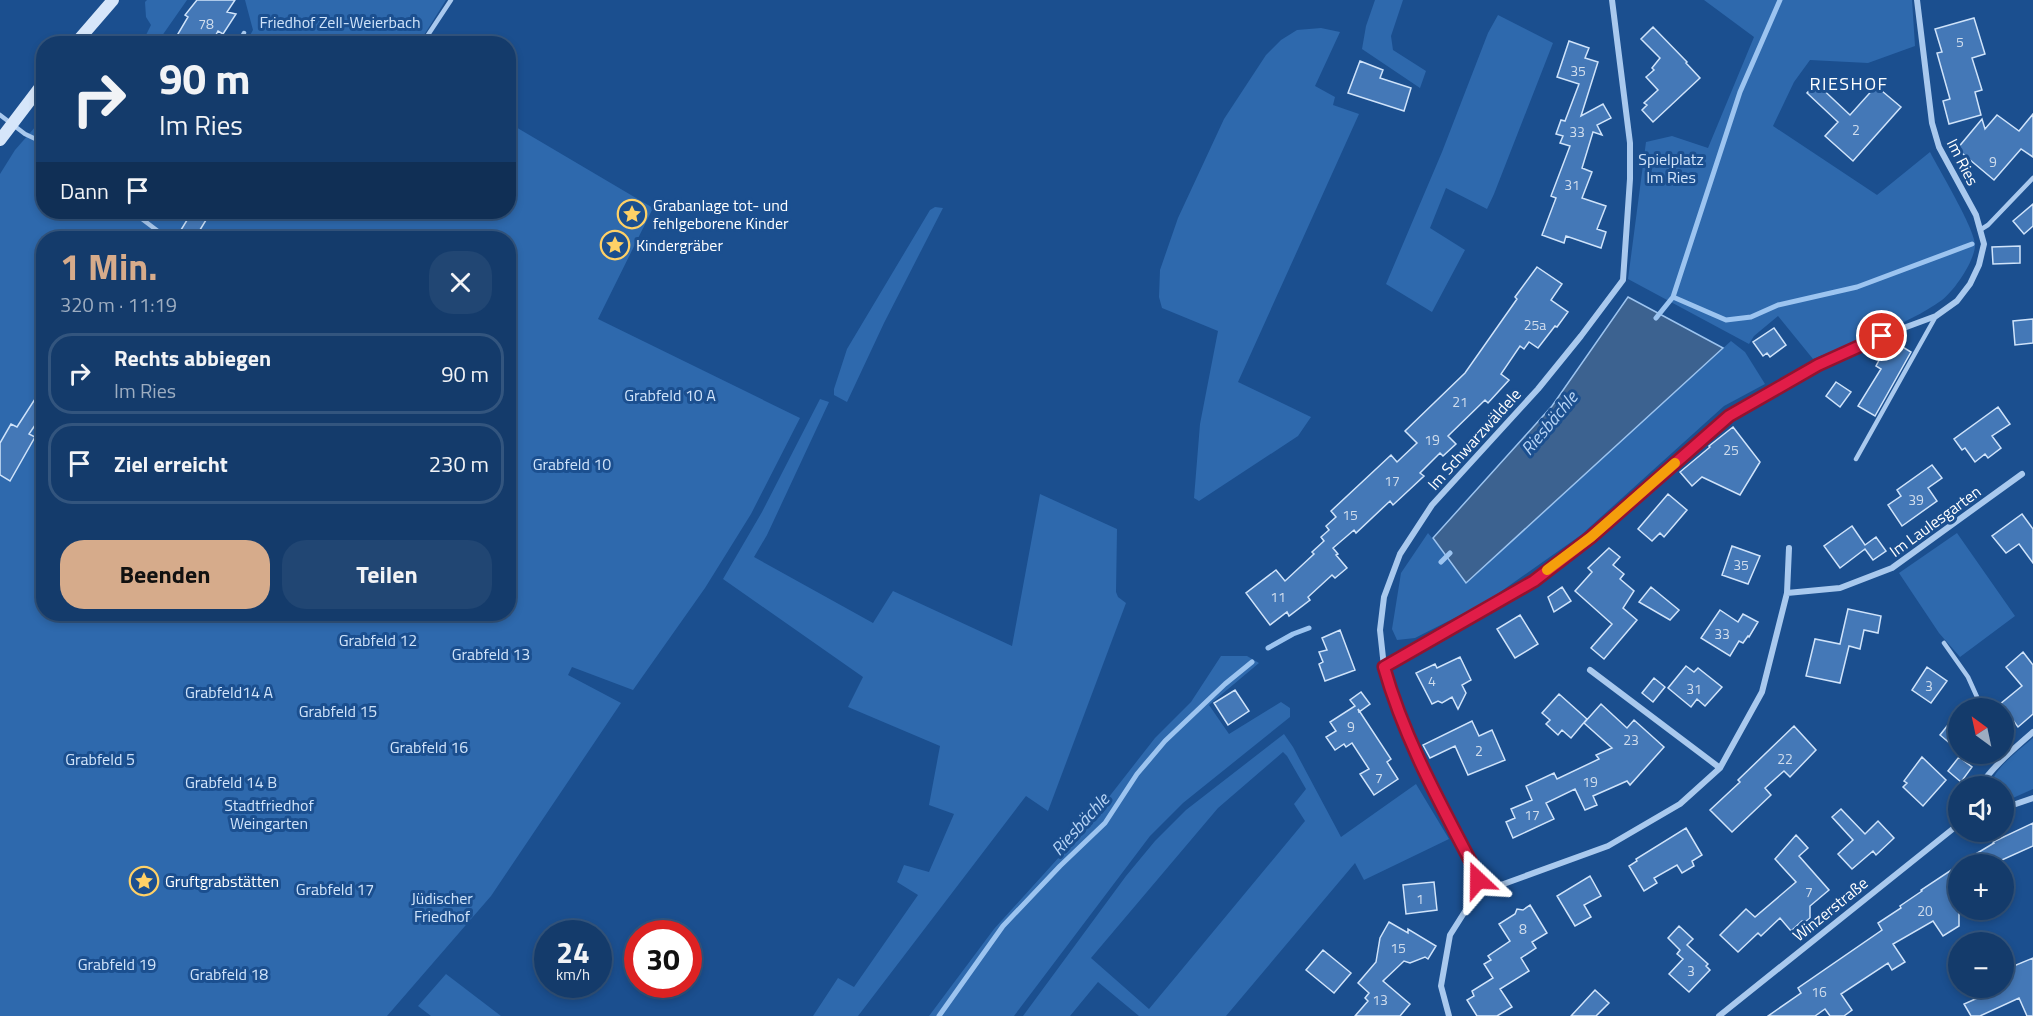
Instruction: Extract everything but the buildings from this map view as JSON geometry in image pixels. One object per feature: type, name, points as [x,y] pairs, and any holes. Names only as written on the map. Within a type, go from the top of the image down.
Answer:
[{"type":"street","points":[[82,36],[113,0]]},
{"type":"street","name":"Im Schwarzwäldele","points":[[1476,894],[1478,880],[1473,866],[1415,755],[1393,699],[1384,667],[1380,630],[1384,597],[1400,554],[1432,505],[1538,389],[1623,280],[1630,180],[1630,143],[1612,0]]},
{"type":"street","name":"Im Ries","points":[[1384,667],[1534,581],[1591,537],[1729,416],[1818,365],[1882,336],[1936,316],[1957,301],[1970,284],[1980,265],[1984,244],[1976,215],[1939,147],[1932,123],[1917,0]]},
{"type":"street","points":[[0,140],[36,92]]},
{"type":"street","name":"Im Laulesgarten","points":[[1787,593],[1840,588],[1892,568],[2022,474]]},
{"type":"street","points":[[1449,1016],[1441,986],[1450,935],[1476,894],[1608,846],[1680,804],[1720,768],[1762,692],[1787,593],[1789,548]]},
{"type":"street","points":[[1590,670],[1720,768]]},
{"type":"street","points":[[2014,747],[2033,732]]},
{"type":"street","points":[[1987,776],[1997,764]]},
{"type":"street","points":[[2014,805],[2033,798]]},
{"type":"street","name":"Winzerstraße","points":[[1719,1016],[1948,831]]},
{"type":"lane","points":[[427,36],[451,0]]},
{"type":"lane","points":[[0,115],[25,134],[36,139]]},
{"type":"lane","points":[[1980,230],[1988,225],[2033,178]]},
{"type":"lane","points":[[142,219],[157,231]]},
{"type":"lane","name":"Im Ries","points":[[1856,459],[1936,316]]},
{"type":"lane","points":[[1944,643],[1968,677],[1977,698]]},
{"type":"green space","points":[[147,0],[187,0],[162,36],[146,36],[151,25],[146,17],[145,2]]},
{"type":"green space","name":"Friedhof Zell-Weierbach","points":[[245,0],[446,0],[423,36],[250,36],[253,30]]},
{"type":"green space","points":[[1375,0],[1403,0],[1391,36],[1393,50],[1426,71],[1420,88],[1362,49],[1366,26]]},
{"type":"green space","name":"Spielplatz Im Ries","points":[[1704,0],[1912,0],[1915,46],[1868,63],[1810,60],[1794,82],[1773,126],[1877,195],[1930,152],[1964,214],[1975,246],[1963,276],[1942,300],[1896,326],[1813,359],[1778,316],[1754,336],[1749,344],[1628,279],[1646,142],[1672,136],[1708,148],[1754,37]]},
{"type":"green space","points":[[1498,15],[1553,43],[1487,209],[1446,188],[1430,228],[1465,250],[1432,312],[1386,284],[1442,152],[1488,33]]},
{"type":"green space","points":[[1321,28],[1340,32],[1315,86],[1335,97],[1333,105],[1359,114],[1238,382],[1311,417],[1298,436],[1199,501],[1194,498],[1200,424],[1218,331],[1162,308],[1159,297],[1160,270],[1178,218],[1224,119],[1266,55],[1281,40],[1297,30]]},
{"type":"green space","name":"Stadtfriedhof Weingarten","points":[[36,126],[36,219],[516,219],[516,127],[653,208],[598,319],[800,418],[751,514],[705,588],[633,690],[572,667],[568,675],[621,703],[491,896],[387,1016],[0,1016],[0,174],[15,150]]},
{"type":"green space","points":[[935,207],[943,208],[884,323],[847,402],[834,395],[834,389],[847,349],[930,210]]},
{"type":"green space","points":[[1731,341],[1745,352],[1765,384],[1724,406],[1581,535],[1486,602],[1415,638],[1397,640],[1392,629],[1401,573],[1428,533],[1467,582]]},
{"type":"green space","points":[[820,399],[829,402],[767,535],[754,557],[873,623],[893,591],[1012,646],[1040,494],[1117,529],[1116,592],[1118,597],[1126,603],[1048,811],[1026,796],[858,1016],[813,1016],[838,978],[854,987],[918,895],[897,882],[904,865],[929,872],[954,814],[929,805],[940,746],[848,707],[863,677],[723,579],[762,512]]},
{"type":"green space","points":[[1957,533],[2015,616],[1960,657],[1939,633],[1899,573]]},
{"type":"green space","points":[[1221,656],[1247,656],[1259,663],[1209,705],[1229,734],[1281,702],[1290,708],[1290,717],[1183,803],[1150,836],[1014,1016],[929,1016],[994,929],[1080,834],[1155,738],[1191,702]]},
{"type":"green space","points":[[1284,734],[1341,837],[1416,784],[1449,839],[1364,880],[1355,863],[1226,1016],[1139,1016],[1098,982],[1070,1016],[1023,1016],[1126,876],[1155,841],[1186,810]],"holes":[[[1283,752],[1306,789],[1294,804],[1305,821],[1149,1009],[1091,958],[1218,808]]]},
{"type":"green space","points":[[2033,738],[2033,789],[2014,798],[2014,776],[1995,776],[2004,764],[2014,764],[2014,754]]},
{"type":"green space","points":[[446,974],[501,1016],[431,1016],[418,1006]]},
{"type":"water","points":[[1628,297],[1723,348],[1466,583],[1433,538],[1552,406]]},
{"type":"waterway","name":"Riesbächle","points":[[1656,318],[1673,297],[1740,92],[1780,0]]},
{"type":"waterway","name":"Riesbächle","points":[[1673,297],[1726,320],[1751,317],[1778,305],[1857,287],[1972,244]]},
{"type":"waterway","name":"Riesbächle","points":[[1441,562],[1450,553]]},
{"type":"waterway","name":"Riesbächle","points":[[1268,648],[1309,628]]},
{"type":"waterway","name":"Riesbächle","points":[[939,1016],[1003,926],[1105,823],[1137,774],[1165,741],[1225,684],[1252,662]]},
{"type":"slow traffic","points":[[1547,570],[1591,537],[1675,463]]},
{"type":"place","name":"Grabanlage tot- und fehlgeborene Kinder","points":[[632,214]]},
{"type":"place","name":"Kindergräber","points":[[615,245]]},
{"type":"place","name":"Gruftgrabstätten","points":[[144,881]]},
{"type":"district","name":"RIESHOF","points":[[1849,83]]},
{"type":"route","points":[[1478,880],[1473,866],[1415,755],[1393,699],[1384,667],[1534,581],[1591,537],[1729,416],[1818,365],[1882,336]]},
{"type":"park label","name":"Grabfeld 10 A","points":[[670,395]]},
{"type":"park label","name":"Grabfeld 10","points":[[572,464]]},
{"type":"park label","name":"Grabfeld 12","points":[[378,640]]},
{"type":"park label","name":"Grabfeld 13","points":[[491,654]]},
{"type":"park label","name":"Grabfeld14 A","points":[[229,692]]},
{"type":"park label","name":"Grabfeld 15","points":[[338,711]]},
{"type":"park label","name":"Grabfeld 16","points":[[429,747]]},
{"type":"park label","name":"Grabfeld 5","points":[[100,759]]},
{"type":"park label","name":"Grabfeld 14 B","points":[[231,782]]},
{"type":"park label","name":"Grabfeld 17","points":[[335,889]]},
{"type":"park label","name":"Jüdischer Friedhof","points":[[442,907]]},
{"type":"park label","name":"Grabfeld 19","points":[[117,964]]},
{"type":"park label","name":"Grabfeld 18","points":[[229,974]]}]
